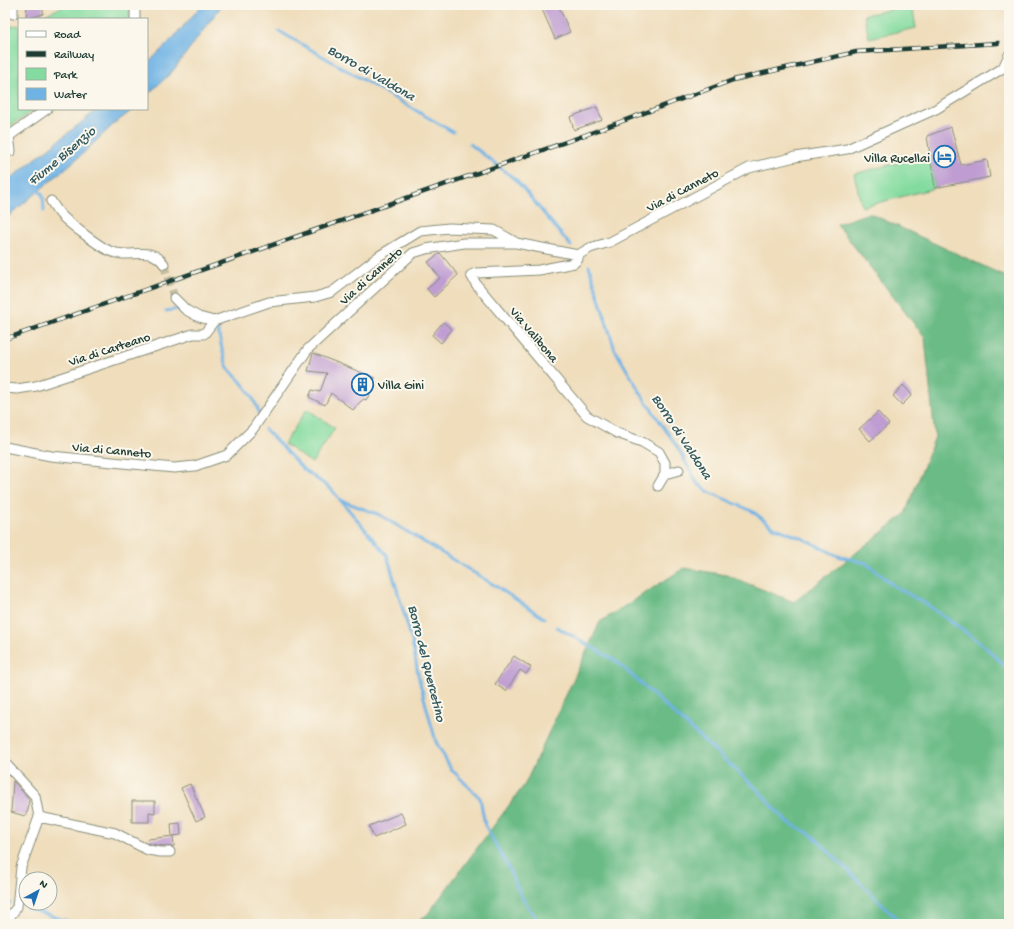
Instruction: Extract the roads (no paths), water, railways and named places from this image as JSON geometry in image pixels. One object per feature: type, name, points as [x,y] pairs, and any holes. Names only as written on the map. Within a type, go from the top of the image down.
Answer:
[{"type":"street","points":[[135,5],[135,18]]},
{"type":"street","name":"Via di Canneto","points":[[5,447],[51,456],[174,468],[195,466],[228,456],[253,429],[308,349],[414,253],[426,249],[464,243],[516,243],[578,255],[590,248],[610,242],[749,168],[795,157],[847,149],[936,109],[1002,68],[1009,55]]},
{"type":"street","points":[[11,151],[9,136],[46,110]]},
{"type":"street","points":[[51,201],[61,216],[110,251],[124,254],[146,252],[160,258],[164,264]]},
{"type":"street","points":[[174,298],[186,310],[199,317],[214,321],[269,302],[315,297],[332,292],[379,256],[420,231],[449,228],[494,230],[516,243]]},
{"type":"street","name":"Via Valibona","points":[[578,255],[578,259],[574,263],[539,270],[476,273],[471,275],[476,284],[587,416],[617,433],[642,442],[659,452],[665,463],[665,474]]},
{"type":"street","name":"Via di Carteano","points":[[5,388],[17,389],[36,386],[193,334],[204,334],[214,321]]},
{"type":"street","points":[[658,486],[665,474],[679,470]]},
{"type":"street","points":[[5,763],[34,796],[39,817],[21,867],[17,907],[5,924]]},
{"type":"street","points":[[39,817],[115,833],[148,850],[170,852]]},
{"type":"water","points":[[202,5],[222,5],[172,72],[148,94],[148,63],[174,37]]},
{"type":"water","name":"Fiume Bisenzio","points":[[97,110],[133,110],[115,123],[79,157],[5,219],[5,183]]},
{"type":"waterway","name":"Borro di Valdona","points":[[279,31],[453,132]]},
{"type":"waterway","name":"Borro di Valdona","points":[[470,144],[516,180],[571,246]]},
{"type":"waterway","name":"Borro del Quercetino","points":[[37,188],[43,196],[44,211]]},
{"type":"waterway","name":"Borro di Valdona","points":[[589,266],[615,350],[645,400],[678,448],[697,483],[709,492],[752,511],[773,527],[804,539],[838,556],[866,563],[894,586],[926,604],[982,644],[1009,670]]},
{"type":"waterway","name":"Borro del Quercetino","points":[[166,311],[178,309],[196,322]]},
{"type":"waterway","name":"Borro del Quercetino","points":[[217,328],[227,365],[248,391],[255,402],[260,415]]},
{"type":"waterway","name":"Borro del Quercetino","points":[[265,429],[303,469],[331,489],[387,555],[412,641],[419,679],[436,742],[451,769],[480,798],[485,825],[509,869],[521,896],[540,924]]},
{"type":"waterway","points":[[340,500],[380,515],[494,585],[544,618]]},
{"type":"waterway","points":[[557,627],[616,661],[758,790],[786,821],[812,835],[902,924]]},
{"type":"waterway","points":[[5,902],[10,903]]},
{"type":"waterway","points":[[36,911],[76,924]]},
{"type":"tunnel","points":[[164,264],[174,298]]},
{"type":"railway","points":[[5,339],[577,138],[733,80],[856,52],[998,43]]},
{"type":"place","name":"Villa Rucellai","points":[[945,157]]},
{"type":"place","name":"Villa Gini","points":[[362,384]]}]
